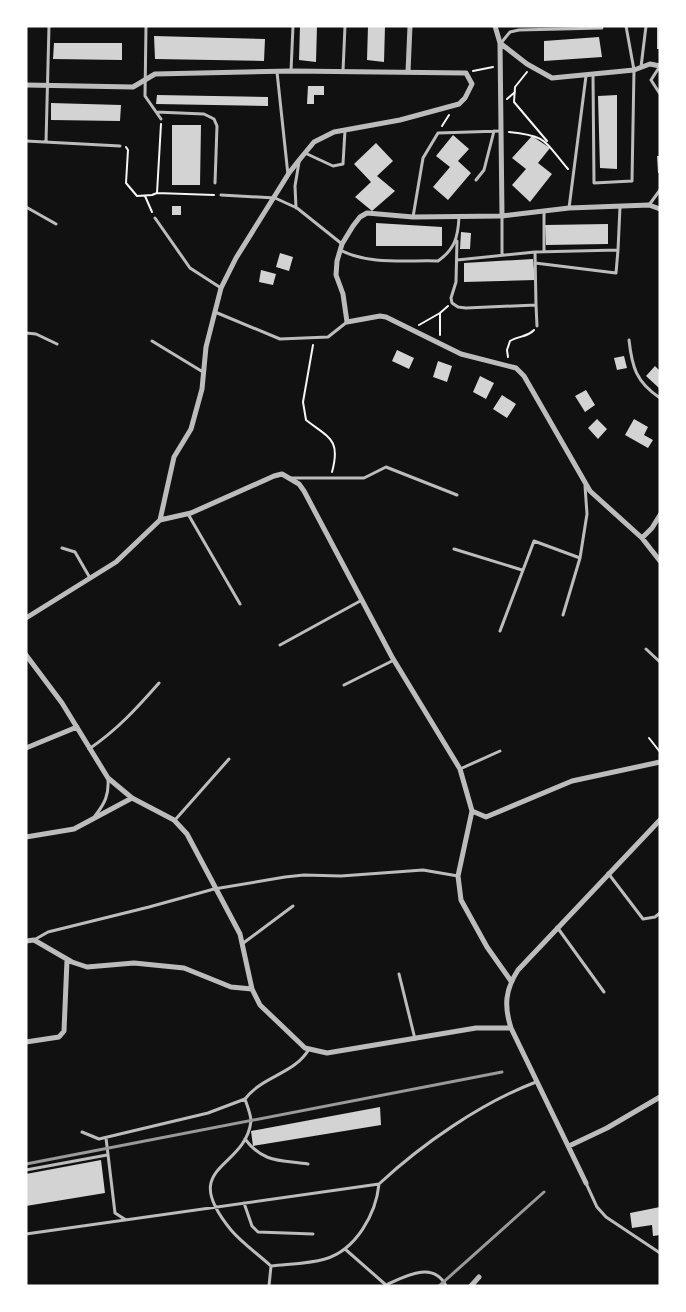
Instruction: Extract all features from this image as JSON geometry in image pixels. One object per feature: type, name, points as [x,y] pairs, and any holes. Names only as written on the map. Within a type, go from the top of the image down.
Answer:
[{"type":"street","points":[[408,72],[410,26]]},
{"type":"street","points":[[495,26],[500,43],[502,216]]},
{"type":"street","points":[[500,43],[533,68],[552,78],[634,70],[650,64],[660,66]]},
{"type":"street","points":[[26,85],[133,87],[155,74],[291,71],[459,72],[466,73],[472,84],[465,98],[455,104],[400,120],[334,132],[314,142],[288,175],[236,258],[221,288],[206,347],[202,389],[191,429],[174,457],[160,520]]},
{"type":"street","points":[[660,209],[648,205],[569,208],[502,216],[413,217],[367,213],[360,217],[341,247],[337,261],[336,276],[343,294],[347,322],[380,316],[410,328],[461,354],[510,366],[524,376],[590,491],[642,538],[660,561]]},
{"type":"street","points":[[26,618],[116,562],[160,520],[188,514],[274,476],[282,474],[290,478],[304,491],[394,660],[460,769],[472,810],[458,876],[461,900],[465,912],[511,981]]},
{"type":"street","points":[[642,538],[652,528],[660,515]]},
{"type":"street","points":[[26,655],[77,727],[108,778],[132,798],[174,820],[187,834],[214,889],[230,914],[242,944],[252,989],[260,1005],[305,1048],[327,1054],[476,1028],[511,1028]]},
{"type":"street","points":[[26,748],[77,727]]},
{"type":"street","points":[[472,810],[478,815],[486,817],[572,781],[660,762]]},
{"type":"street","points":[[26,837],[74,829],[132,798]]},
{"type":"street","points":[[586,1184],[511,1028],[506,1012],[505,1000],[511,981],[518,970],[557,926],[660,820]]},
{"type":"street","points":[[26,941],[34,940],[67,960],[87,967],[134,963],[184,968],[231,987],[252,989]]},
{"type":"street","points":[[26,1042],[59,1037],[64,1031],[67,960]]},
{"type":"street","points":[[569,1146],[607,1128],[660,1097]]},
{"type":"street","points":[[471,1286],[479,1277]]},
{"type":"lane","points":[[46,142],[49,26]]},
{"type":"lane","points":[[146,26],[145,96],[161,119]]},
{"type":"lane","points":[[291,71],[293,26]]},
{"type":"lane","points":[[343,72],[345,26]]},
{"type":"lane","points":[[593,75],[594,183],[632,181],[634,70],[626,26]]},
{"type":"lane","points":[[641,67],[646,26]]},
{"type":"lane","points":[[500,43],[510,32],[518,30],[602,28]]},
{"type":"lane","points":[[660,66],[650,80],[660,94]]},
{"type":"lane","points":[[277,72],[288,175]]},
{"type":"lane","points":[[569,208],[586,76]]},
{"type":"lane","points":[[156,112],[204,114],[214,119],[217,126],[215,183]]},
{"type":"lane","points":[[305,153],[333,166],[343,164],[344,130]]},
{"type":"lane","points":[[476,180],[484,170],[494,131]]},
{"type":"lane","points":[[413,217],[423,158],[438,133],[501,131]]},
{"type":"lane","points":[[26,141],[120,146]]},
{"type":"lane","points":[[296,208],[295,186],[300,159]]},
{"type":"lane","points":[[648,205],[660,190]]},
{"type":"lane","points":[[221,196],[275,198],[296,208],[354,257],[438,261],[447,254],[457,241]]},
{"type":"lane","points":[[26,207],[56,224]]},
{"type":"lane","points":[[535,263],[616,273],[620,207]]},
{"type":"lane","points":[[544,211],[544,252]]},
{"type":"lane","points":[[459,216],[456,282],[451,298],[452,303],[458,307],[466,308],[536,305]]},
{"type":"lane","points":[[502,216],[502,256]]},
{"type":"lane","points":[[155,218],[190,268],[221,288]]},
{"type":"lane","points":[[457,260],[535,252],[618,250]]},
{"type":"lane","points":[[535,252],[537,326]]},
{"type":"lane","points":[[214,312],[280,339],[328,337],[347,322]]},
{"type":"lane","points":[[26,333],[36,334],[57,344]]},
{"type":"lane","points":[[629,340],[633,368],[640,381],[660,398]]},
{"type":"lane","points":[[152,341],[204,372]]},
{"type":"lane","points":[[290,478],[364,478],[386,467],[457,495]]},
{"type":"lane","points":[[563,614],[580,558],[587,514],[585,482]]},
{"type":"lane","points":[[188,514],[240,604]]},
{"type":"lane","points":[[500,631],[534,541],[580,558]]},
{"type":"lane","points":[[62,548],[75,552],[90,578]]},
{"type":"lane","points":[[454,549],[522,570]]},
{"type":"lane","points":[[280,645],[362,600]]},
{"type":"lane","points":[[646,649],[660,662]]},
{"type":"lane","points":[[344,685],[394,660]]},
{"type":"lane","points":[[89,749],[108,736],[132,714],[159,683]]},
{"type":"lane","points":[[460,769],[500,751]]},
{"type":"lane","points":[[174,820],[229,759]]},
{"type":"lane","points":[[91,821],[106,800],[109,792],[108,778]]},
{"type":"lane","points":[[34,940],[48,932],[214,889],[304,875],[341,876],[424,870],[458,876]]},
{"type":"lane","points":[[608,873],[643,919],[660,913]]},
{"type":"lane","points":[[242,944],[293,906]]},
{"type":"lane","points":[[557,926],[604,992]]},
{"type":"lane","points":[[398,974],[415,1040]]},
{"type":"lane","points":[[82,1132],[99,1139],[106,1138],[208,1113],[245,1099],[253,1088],[303,1060],[309,1049]]},
{"type":"lane","points":[[26,1234],[378,1184],[396,1168],[452,1128],[507,1093],[536,1082]]},
{"type":"lane","points":[[245,1099],[251,1120],[245,1139],[237,1152],[217,1169],[211,1183],[211,1199],[231,1231],[271,1266],[326,1259],[345,1249],[371,1218],[377,1201],[378,1184]]},
{"type":"lane","points":[[106,1138],[106,1155],[115,1213],[126,1220]]},
{"type":"lane","points":[[245,1139],[254,1151],[266,1159],[308,1164]]},
{"type":"lane","points":[[26,1170],[106,1155]]},
{"type":"lane","points":[[586,1184],[598,1207],[606,1217],[660,1253]]},
{"type":"lane","points":[[244,1203],[252,1226],[258,1232],[312,1234]]},
{"type":"lane","points":[[345,1249],[386,1285],[417,1271],[429,1272],[444,1282],[446,1286]]},
{"type":"lane","points":[[269,1286],[271,1266]]},
{"type":"path","points":[[466,73],[483,68],[500,67]]},
{"type":"path","points":[[533,68],[515,87],[514,102],[573,176]]},
{"type":"path","points":[[438,133],[455,104]]},
{"type":"path","points":[[157,192],[161,119]]},
{"type":"path","points":[[501,131],[531,134],[547,141]]},
{"type":"path","points":[[120,146],[128,150],[126,184],[137,196],[145,196],[157,192],[221,196]]},
{"type":"path","points":[[145,196],[155,218]]},
{"type":"path","points":[[410,328],[440,313],[452,303]]},
{"type":"path","points":[[440,313],[438,324],[443,345]]},
{"type":"path","points":[[510,366],[507,350],[510,341],[516,337],[533,332],[537,326]]},
{"type":"path","points":[[314,338],[303,402],[306,420],[330,437],[335,446],[335,460],[330,478]]},
{"type":"path","points":[[649,738],[660,752]]},
{"type":"building","points":[[300,26],[317,26],[316,62],[299,60]]},
{"type":"building","points":[[368,26],[385,26],[384,62],[367,60]]},
{"type":"building","points":[[657,26],[660,26],[660,49],[657,49]]},
{"type":"building","points":[[154,36],[265,39],[264,61],[155,59]]},
{"type":"building","points":[[599,37],[602,57],[544,61],[544,41]]},
{"type":"building","points":[[54,43],[122,43],[122,60],[53,59]]},
{"type":"building","points":[[308,86],[324,86],[324,95],[314,95],[314,104],[307,104]]},
{"type":"building","points":[[157,95],[268,97],[268,106],[156,104]]},
{"type":"building","points":[[617,95],[617,169],[600,168],[598,96]]},
{"type":"building","points":[[51,103],[121,105],[120,121],[51,120]]},
{"type":"building","points":[[172,125],[201,125],[200,185],[172,185]]},
{"type":"building","points":[[453,135],[469,149],[458,161],[471,173],[448,200],[433,187],[450,167],[436,156]]},
{"type":"building","points":[[532,136],[550,148],[538,163],[552,174],[530,202],[512,185],[526,169],[512,158]]},
{"type":"building","points":[[376,143],[393,161],[377,176],[395,191],[372,211],[355,197],[371,182],[354,164]]},
{"type":"building","points":[[657,156],[660,156],[660,173],[658,173]]},
{"type":"building","points":[[172,206],[181,206],[181,215],[172,215]]},
{"type":"building","points":[[376,223],[442,227],[442,246],[376,246]]},
{"type":"building","points":[[608,224],[608,244],[546,245],[545,225]]},
{"type":"building","points":[[461,232],[471,233],[470,249],[460,249]]},
{"type":"building","points":[[280,253],[293,257],[289,271],[276,267]]},
{"type":"building","points":[[533,259],[535,280],[464,282],[464,263]]},
{"type":"building","points":[[261,270],[276,274],[273,285],[259,282]]},
{"type":"building","points":[[397,350],[414,358],[409,369],[392,361]]},
{"type":"building","points":[[624,356],[627,368],[617,370],[614,358]]},
{"type":"building","points":[[438,361],[452,366],[447,382],[433,377]]},
{"type":"building","points":[[655,366],[660,371],[659,388],[646,376]]},
{"type":"building","points":[[480,376],[494,383],[486,399],[473,392]]},
{"type":"building","points":[[586,390],[595,405],[585,412],[575,396]]},
{"type":"building","points":[[502,395],[516,404],[507,418],[493,409]]},
{"type":"building","points":[[597,419],[607,429],[598,439],[588,428]]},
{"type":"building","points":[[634,419],[648,427],[644,435],[653,440],[648,448],[625,435]]},
{"type":"building","points":[[380,1107],[381,1125],[253,1146],[251,1131]]},
{"type":"building","points":[[101,1160],[105,1193],[26,1206],[26,1174]]},
{"type":"building","points":[[660,1207],[660,1235],[653,1236],[652,1225],[632,1228],[630,1213]]},
{"type":"railway","points":[[26,1164],[502,1072]]},
{"type":"railway","points":[[439,1286],[544,1192]]}]
